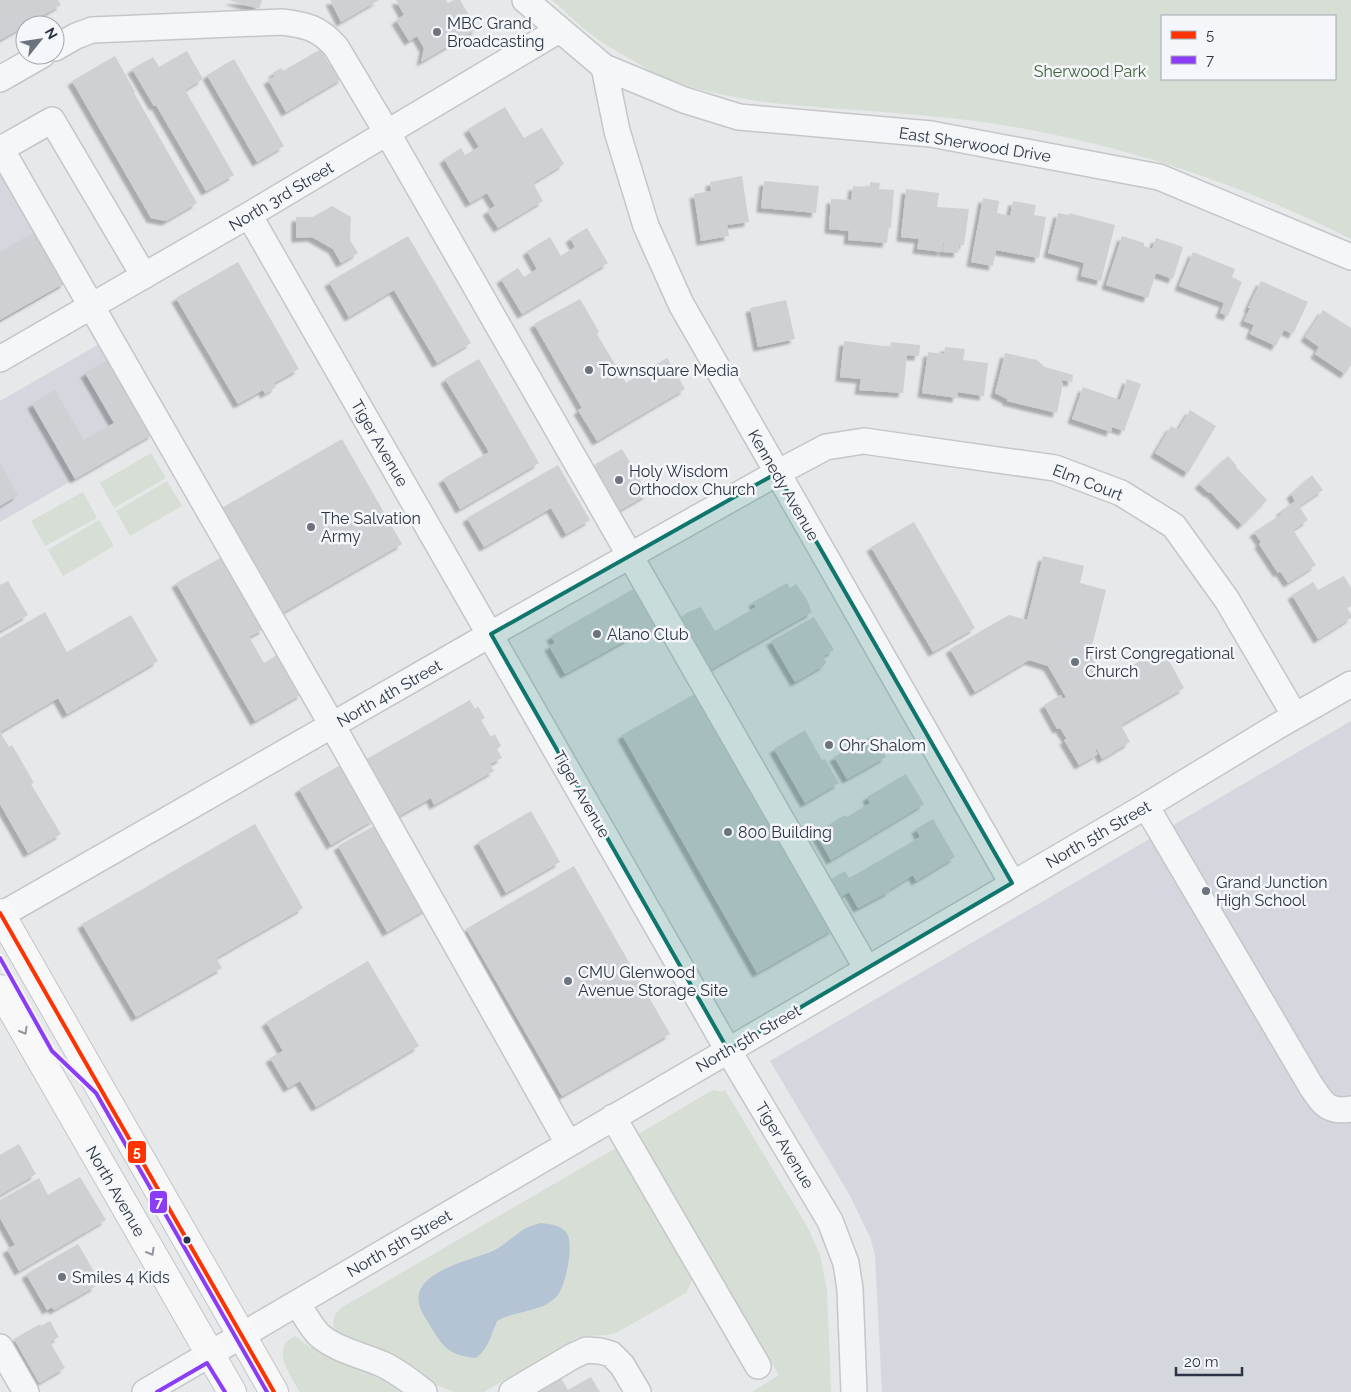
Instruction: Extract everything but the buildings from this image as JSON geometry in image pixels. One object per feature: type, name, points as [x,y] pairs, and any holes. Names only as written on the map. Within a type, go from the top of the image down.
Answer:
[{"type":"main road","points":[[0,914],[274,1392]]},
{"type":"main road","points":[[0,950],[4,952],[58,1047],[100,1089]]},
{"type":"main road","name":"North Avenue","points":[[0,989],[232,1392]]},
{"type":"street","name":"East Sherwood Drive","points":[[525,0],[604,67],[684,100],[739,117],[931,134],[1159,177],[1351,257]]},
{"type":"street","points":[[65,42],[92,30],[282,22],[302,24],[326,35],[336,47],[387,132],[867,968]]},
{"type":"street","name":"North 3rd Street","points":[[0,359],[249,215],[559,30]]},
{"type":"street","points":[[0,80],[25,65]]},
{"type":"street","name":"Kennedy Avenue","points":[[604,67],[617,131],[646,226],[681,304],[1012,884]]},
{"type":"street","points":[[144,276],[52,120],[1,148],[332,725],[568,1143]]},
{"type":"street","name":"Tiger Avenue","points":[[249,215],[728,1050],[830,1221],[846,1263],[850,1289],[854,1392]]},
{"type":"street","name":"Elm Court","points":[[777,472],[826,447],[864,441],[1055,468],[1121,493],[1174,526],[1227,600],[1295,716]]},
{"type":"street","name":"North 4th Street","points":[[0,914],[777,472]]},
{"type":"street","name":"North 5th Street","points":[[145,1392],[1351,684]]},
{"type":"street","points":[[1146,806],[1311,1086],[1322,1102],[1331,1109],[1340,1111],[1351,1109]]},
{"type":"street","points":[[613,1118],[758,1366]]},
{"type":"street","points":[[298,1303],[319,1335],[331,1343],[383,1364],[406,1377],[424,1392]]},
{"type":"street","points":[[0,1347],[26,1392]]},
{"type":"street","points":[[512,1392],[586,1350],[600,1350],[611,1354],[622,1365],[638,1392]]},
{"type":"highlighted area","points":[[777,473],[1012,883],[728,1050],[491,634]]},
{"type":"shaded area","points":[[0,164],[69,282],[0,322]]},
{"type":"shaded area","points":[[101,343],[153,434],[0,522],[0,401]]},
{"type":"shaded area","name":"Grand Junction High School","points":[[1351,721],[1351,1392],[882,1392],[875,1256],[870,1237],[849,1194],[770,1061]]},
{"type":"green space","name":"Sherwood Park","points":[[552,0],[1351,0],[1351,239],[1264,199],[1218,182],[1172,166],[1078,140],[983,122],[913,114],[772,103],[702,90],[647,70],[578,24]]},
{"type":"green space","points":[[151,453],[166,478],[114,508],[100,483]]},
{"type":"green space","points":[[167,481],[182,506],[130,536],[116,511]]},
{"type":"green space","points":[[83,492],[97,518],[45,546],[31,521]]},
{"type":"green space","points":[[99,520],[114,546],[63,576],[48,550]]},
{"type":"green space","points":[[715,1090],[721,1092],[725,1090],[808,1228],[820,1255],[827,1290],[831,1392],[752,1392],[779,1375],[637,1135]]},
{"type":"green space","points":[[621,1145],[693,1270],[692,1280],[686,1293],[616,1333],[576,1338],[484,1392],[454,1392],[436,1385],[413,1370],[336,1333],[333,1328],[335,1314],[341,1308]]},
{"type":"green space","points":[[295,1336],[310,1347],[385,1378],[408,1392],[300,1392],[284,1362],[283,1355],[287,1341]]},
{"type":"water","points":[[541,1223],[561,1228],[569,1237],[570,1245],[566,1274],[557,1296],[544,1306],[504,1317],[497,1321],[487,1346],[476,1358],[460,1355],[449,1350],[436,1335],[420,1306],[419,1292],[425,1283],[446,1268],[495,1250],[530,1226]]},
{"type":"transit line","name":"5","points":[[0,913],[274,1392]]},
{"type":"transit line","name":"7","points":[[0,958],[52,1051],[96,1093],[267,1392]]},
{"type":"transit line","name":"7","points":[[157,1392],[207,1363],[225,1392]]},
{"type":"place","name":"MBC Grand Broadcasting","points":[[437,32]]},
{"type":"place","name":"Townsquare Media","points":[[589,370]]},
{"type":"place","name":"Holy Wisdom Orthodox Church","points":[[619,480]]},
{"type":"place","name":"The Salvation Army","points":[[311,527]]},
{"type":"place","name":"Alano Club","points":[[597,634]]},
{"type":"place","name":"First Congregational Church","points":[[1075,662]]},
{"type":"place","name":"Ohr Shalom","points":[[829,745]]},
{"type":"place","name":"800 Building","points":[[728,832]]},
{"type":"place","name":"Grand Junction High School","points":[[1206,891]]},
{"type":"place","name":"CMU Glenwood Avenue Storage Site","points":[[568,981]]},
{"type":"place","name":"Smiles 4 Kids","points":[[62,1277]]}]
